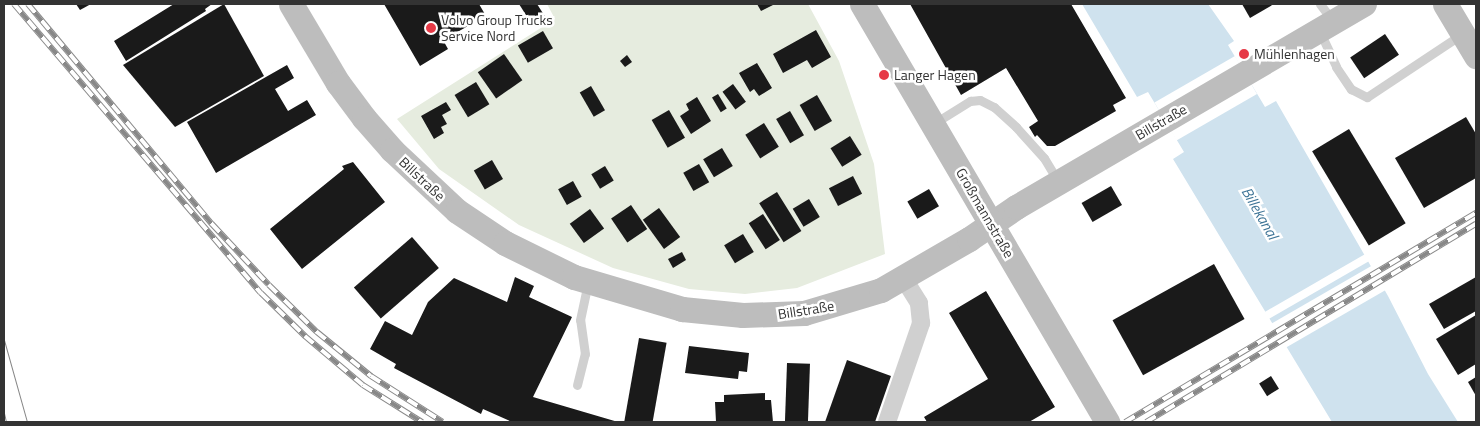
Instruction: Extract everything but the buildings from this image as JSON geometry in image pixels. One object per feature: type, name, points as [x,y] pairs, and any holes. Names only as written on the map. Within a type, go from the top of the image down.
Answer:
[{"type":"street","name":"Billstraße","points":[[291,4],[338,83],[364,118],[431,189],[505,242],[588,282],[682,309],[770,315],[839,305],[881,290],[1058,182],[1245,73],[1324,18],[1364,4]]},
{"type":"street","name":"Großmannstraße","points":[[862,4],[1107,422]]},
{"type":"street","points":[[1445,4],[1476,56]]},
{"type":"street","points":[[887,422],[921,323],[919,303],[903,277]]},
{"type":"lane","points":[[1324,18],[1336,67],[1352,89],[1367,97],[1462,33]]},
{"type":"lane","points":[[933,124],[970,101],[980,100],[994,107],[1016,127],[1044,158],[1058,182]]},
{"type":"lane","points":[[577,385],[585,354],[580,320],[588,282]]},
{"type":"shaded area","points":[[547,4],[808,4],[839,61],[874,164],[885,254],[797,288],[745,294],[689,289],[613,268],[519,225],[439,169],[397,119],[555,19]]},
{"type":"water","name":"Billekanal","points":[[1082,4],[1208,4],[1234,41],[1228,45],[1265,107],[1276,101],[1388,296],[1428,374],[1458,422],[1332,422],[1173,159],[1184,152],[1148,92],[1137,97]]},
{"type":"pier","points":[[1235,56],[1257,94],[1176,141],[1154,102]]},
{"type":"pier","points":[[1367,253],[1371,260],[1268,319],[1264,312]]},
{"type":"pier","points":[[1373,265],[1387,289],[1285,348],[1271,324]]},
{"type":"tram line","points":[[4,340],[27,422]]},
{"type":"tram line","points":[[4,413],[6,422]]},
{"type":"railway","points":[[14,4],[261,293],[305,336],[363,385],[422,422]]},
{"type":"railway","points":[[28,4],[212,224],[269,285],[317,332],[371,376],[443,422]]},
{"type":"railway","points":[[1125,422],[1476,213]]},
{"type":"railway","points":[[1146,422],[1476,224]]},
{"type":"place","name":"Volvo Group Trucks Service Nord","points":[[431,28]]},
{"type":"place","name":"Mühlenhagen","points":[[1244,54]]},
{"type":"place","name":"Langer Hagen","points":[[884,75]]}]
